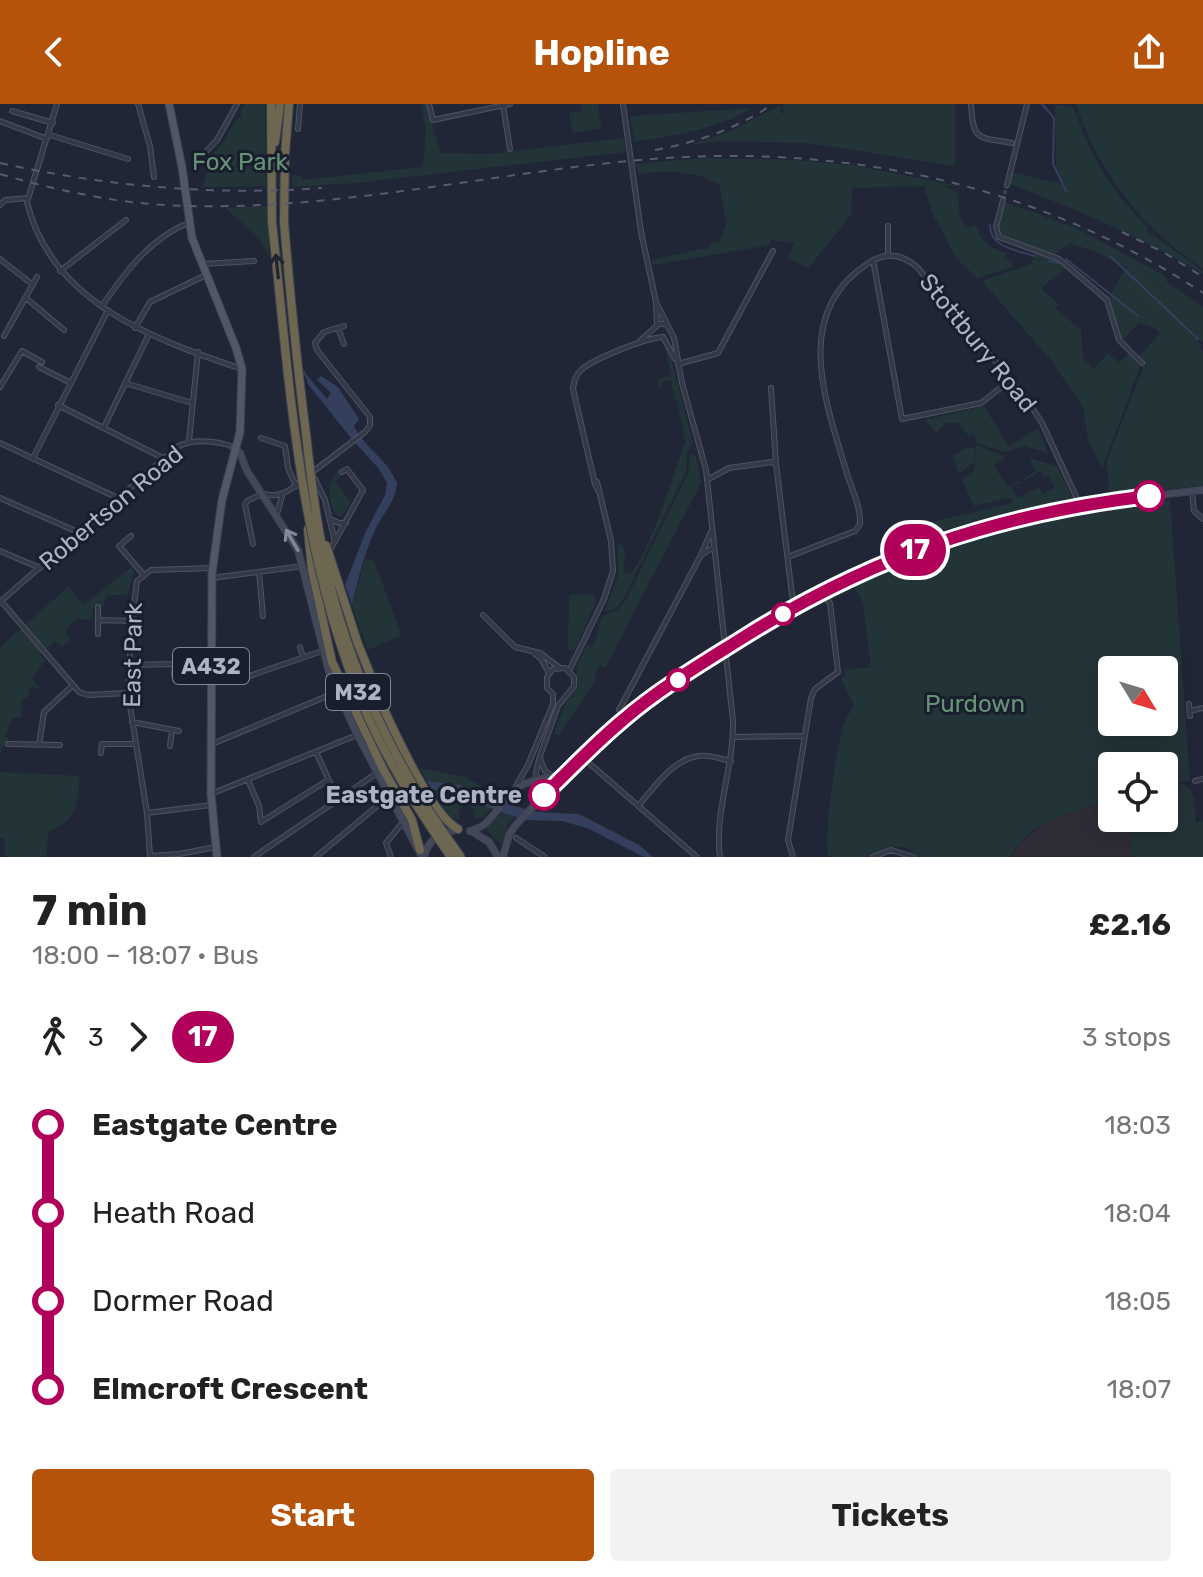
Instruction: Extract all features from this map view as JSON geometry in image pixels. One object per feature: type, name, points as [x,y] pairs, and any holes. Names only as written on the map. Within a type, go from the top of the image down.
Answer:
[{"type":"highway","name":"M32","points":[[271,104],[272,222],[311,512],[332,619],[365,710],[398,777],[451,857]]},
{"type":"highway","name":"M32","points":[[272,171],[280,104]]},
{"type":"highway","name":"M32","points":[[289,104],[284,222],[311,512],[312,570],[332,662],[422,855]]},
{"type":"highway","name":"M32","points":[[311,512],[376,690],[408,760],[448,822],[458,829]]},
{"type":"highway","name":"M32","points":[[311,512],[340,620],[364,686],[405,771],[461,857]]},
{"type":"main road","name":"A432","points":[[169,104],[190,222],[201,264],[242,369],[239,421],[215,538],[212,568],[211,805],[217,857]]},
{"type":"main road","points":[[233,450],[298,550],[322,651],[337,692],[389,796],[408,821]]},
{"type":"main road","points":[[228,477],[247,471]]},
{"type":"main road","points":[[422,855],[433,839],[446,831],[458,829],[485,838],[500,857],[518,821],[582,757],[638,708],[725,648],[821,593],[931,543],[1024,516],[1080,505],[1203,490]]},
{"type":"main road","points":[[470,831],[494,815],[522,785],[567,772]]},
{"type":"street","points":[[57,104],[28,198],[29,211],[41,239],[60,271],[102,306],[135,328],[171,345],[242,369]]},
{"type":"street","points":[[138,104],[150,146],[154,177]]},
{"type":"street","points":[[198,160],[217,140],[237,104]]},
{"type":"street","points":[[298,129],[300,104]]},
{"type":"street","points":[[429,104],[433,120],[482,106],[510,104]]},
{"type":"street","points":[[623,104],[641,232],[656,302],[656,327],[669,343],[678,364]]},
{"type":"street","points":[[971,104],[972,122],[978,136],[1012,143]]},
{"type":"street","points":[[1007,185],[1027,104]]},
{"type":"street","points":[[503,105],[510,149]]},
{"type":"street","points":[[12,111],[53,123]]},
{"type":"street","points":[[0,121],[128,159]]},
{"type":"street","points":[[0,195],[5,200]]},
{"type":"street","points":[[0,205],[5,200],[28,198]]},
{"type":"street","points":[[1003,200],[996,227],[999,237],[1061,256],[1107,300],[1119,340],[1142,363]]},
{"type":"street","points":[[60,271],[126,220]]},
{"type":"street","points":[[102,306],[128,269],[157,239],[190,222]]},
{"type":"street","points":[[788,557],[855,531],[860,524],[827,403],[821,344],[825,317],[846,279],[873,260],[888,255],[888,226]]},
{"type":"street","points":[[678,364],[718,353],[773,251]]},
{"type":"street","name":"Stottbury Road","points":[[888,255],[902,258],[917,267],[1012,379],[1039,418],[1080,505]]},
{"type":"street","points":[[0,259],[33,285]]},
{"type":"street","points":[[873,260],[902,419],[981,403],[1012,379]]},
{"type":"street","points":[[201,264],[254,261]]},
{"type":"street","points":[[135,328],[150,302],[206,275]]},
{"type":"street","points":[[4,336],[37,277]]},
{"type":"street","points":[[26,298],[64,330]]},
{"type":"street","points":[[656,302],[674,338],[707,480],[733,737],[718,834],[720,857]]},
{"type":"street","points":[[33,458],[108,310]]},
{"type":"street","points":[[635,344],[663,323],[668,327]]},
{"type":"street","points":[[253,544],[245,505],[261,492],[270,496],[282,494],[296,486],[370,427],[370,417],[317,350],[315,343],[324,332],[341,327],[344,344]]},
{"type":"street","points":[[569,671],[604,599],[613,571],[611,541],[574,382],[582,369],[635,344],[662,336],[668,327]]},
{"type":"street","points":[[104,427],[149,334]]},
{"type":"street","points":[[0,387],[22,351],[69,382]]},
{"type":"street","points":[[188,442],[198,352]]},
{"type":"street","points":[[124,383],[192,403]]},
{"type":"street","points":[[771,388],[776,464],[792,595],[797,606]]},
{"type":"street","points":[[58,405],[164,459]]},
{"type":"street","points":[[261,438],[285,446],[288,468],[296,486]]},
{"type":"street","name":"Robertson Road","points":[[0,601],[177,447],[188,442],[220,442],[233,450]]},
{"type":"street","points":[[0,443],[120,499]]},
{"type":"street","points":[[707,480],[729,468],[776,464]]},
{"type":"street","points":[[328,553],[363,490],[347,469],[342,472]]},
{"type":"street","points":[[312,473],[321,488],[335,544]]},
{"type":"street","points":[[1192,491],[1194,511],[1203,519]]},
{"type":"street","points":[[277,516],[282,494]]},
{"type":"street","points":[[0,498],[80,533]]},
{"type":"street","points":[[330,519],[336,523],[346,523]]},
{"type":"street","points":[[619,710],[629,696],[712,530]]},
{"type":"street","points":[[131,536],[119,546],[143,574]]},
{"type":"street","points":[[701,555],[714,547]]},
{"type":"street","points":[[0,551],[40,568]]},
{"type":"street","points":[[212,578],[303,566]]},
{"type":"street","name":"East Park","points":[[150,856],[147,813],[128,693],[135,588],[143,574],[158,570],[212,568]]},
{"type":"street","points":[[259,572],[263,616]]},
{"type":"street","points":[[793,857],[788,840],[815,689],[838,671],[830,603],[821,593]]},
{"type":"street","points":[[0,601],[72,686],[88,695],[128,693]]},
{"type":"street","points":[[98,607],[98,634]]},
{"type":"street","points":[[483,615],[509,642],[544,655],[569,671],[574,682],[573,689],[558,706],[540,756],[536,804]]},
{"type":"street","points":[[98,620],[132,621]]},
{"type":"street","points":[[300,647],[303,657]]},
{"type":"street","points":[[510,795],[528,765],[553,704],[553,694],[546,684],[549,673],[542,660],[529,650]]},
{"type":"street","points":[[211,682],[235,681],[322,651]]},
{"type":"street","points":[[129,665],[175,664],[174,675]]},
{"type":"street","points":[[549,673],[560,668]]},
{"type":"street","points":[[39,745],[44,712],[72,686]]},
{"type":"street","points":[[212,744],[337,692]]},
{"type":"street","points":[[553,694],[567,694]]},
{"type":"street","points":[[629,696],[633,701]]},
{"type":"street","points":[[1190,710],[1203,708]]},
{"type":"street","points":[[132,722],[179,731]]},
{"type":"street","points":[[170,746],[172,730]]},
{"type":"street","points":[[211,794],[357,734]]},
{"type":"street","points":[[733,737],[805,736]]},
{"type":"street","points":[[101,753],[102,740],[136,744]]},
{"type":"street","points":[[8,744],[60,745]]},
{"type":"street","points":[[316,752],[338,801]]},
{"type":"street","points":[[540,756],[541,766],[555,777]]},
{"type":"street","points":[[638,806],[662,778],[682,762],[704,756],[731,761]]},
{"type":"street","points":[[582,757],[697,857]]},
{"type":"street","points":[[254,857],[377,773]]},
{"type":"street","points":[[1195,781],[1203,779]]},
{"type":"street","points":[[248,780],[259,806],[261,822],[328,780]]},
{"type":"street","points":[[316,857],[389,796]]},
{"type":"street","points":[[147,813],[211,805]]},
{"type":"street","points":[[391,857],[386,843],[408,821]]},
{"type":"street","points":[[516,838],[545,857]]},
{"type":"street","points":[[517,850],[522,842]]},
{"type":"street","points":[[150,856],[216,847]]},
{"type":"street","points":[[873,857],[891,850],[914,857]]},
{"type":"shaded area","points":[[1098,805],[1098,832],[1132,832],[1132,857],[1011,857],[1020,843],[1044,824]]},
{"type":"green space","name":"Fox Park","points":[[245,104],[265,104],[265,186],[203,187],[208,169],[202,165],[221,145],[237,119],[242,117]]},
{"type":"green space","points":[[421,104],[427,104],[440,153],[490,154],[624,138],[626,152],[356,183],[292,187],[292,175],[301,176],[302,180],[423,167],[426,129]]},
{"type":"green space","points":[[581,104],[598,104],[601,128],[572,133],[569,113],[582,111]]},
{"type":"green space","points":[[783,104],[955,104],[955,166],[808,143],[726,141],[689,145],[731,131],[780,105],[782,114]]},
{"type":"green space","points":[[1055,104],[1074,108],[1087,142],[1104,172],[1148,228],[1147,231],[1203,274],[1108,224],[1009,184],[1012,172],[1061,184],[1056,165]]},
{"type":"green space","points":[[1076,104],[1203,104],[1203,268],[1161,235],[1125,197],[1097,153]]},
{"type":"green space","points":[[753,108],[710,126],[634,142],[630,116]]},
{"type":"green space","points":[[700,158],[795,160],[851,165],[959,186],[942,186],[957,192],[960,217],[966,228],[976,225],[987,244],[1006,253],[1012,267],[977,278],[955,257],[935,220],[924,186],[852,188],[851,214],[808,268],[788,258],[795,243],[771,240],[770,245],[652,265],[651,260],[711,247],[710,243],[720,242],[726,223],[720,186],[711,180],[670,172],[638,174],[636,164]]},
{"type":"green space","points":[[1005,202],[1078,229],[1167,277],[1166,281],[1203,307],[1203,341],[1198,340],[1203,352],[1203,486],[1110,494],[1106,463],[1142,371],[1144,363],[1139,357],[1160,333],[1153,327],[1139,323],[1121,339],[1108,300],[1126,267],[1070,243],[1054,255],[1000,235],[998,229]]},
{"type":"green space","points":[[268,206],[269,257],[260,239],[225,208]]},
{"type":"green space","points":[[1037,253],[1058,260],[1067,267],[1041,288],[1058,304],[1055,308],[1081,330],[1083,359],[1094,369],[1108,353],[1119,363],[1129,353],[1140,366],[1102,468],[1088,439],[1083,407],[1050,359],[982,281],[1030,264]]},
{"type":"green space","points":[[665,347],[693,442],[687,453],[686,472],[623,599],[617,607],[607,612],[605,610],[618,576],[618,545],[622,544],[625,554],[623,571],[630,574],[653,531],[686,440],[681,438],[685,436],[681,420],[677,419],[681,417],[676,399],[672,400],[675,397],[671,380],[662,381],[662,388],[657,388],[658,379],[671,375]]},
{"type":"green space","points":[[984,406],[1009,447],[1038,428],[1048,453],[1024,446],[1005,452],[977,443],[974,435],[970,437],[957,423],[946,423],[936,433],[925,420]]},
{"type":"green space","points":[[976,445],[1003,456],[1005,459],[994,465],[1007,487],[1019,481],[1022,486],[1018,483],[1011,487],[1018,498],[1039,487],[1043,493],[1055,488],[1048,475],[1044,477],[1041,471],[1024,481],[1036,471],[1032,459],[1057,466],[1072,498],[931,533],[928,523],[1013,503],[1011,497],[974,506],[962,479],[974,471]]},
{"type":"green space","points":[[968,446],[975,450],[974,462],[959,474],[953,456]]},
{"type":"green space","points":[[690,454],[696,456],[701,483],[605,668],[600,665],[595,672],[596,680],[559,735],[554,733],[565,704],[578,686],[576,668],[587,645],[592,647],[602,616],[618,610],[626,600],[688,474]]},
{"type":"green space","points":[[338,470],[342,476],[335,482],[351,503],[341,518],[333,508],[330,495]]},
{"type":"green space","name":"Purdown","points":[[1170,500],[1190,781],[1178,783],[1178,752],[1098,752],[1098,805],[1069,813],[1041,826],[1018,844],[1011,857],[919,857],[899,847],[867,857],[828,857],[829,810],[835,768],[845,721],[854,705],[841,679],[846,675],[845,670],[871,667],[863,603],[850,579],[964,536],[1049,516]]},
{"type":"green space","points":[[365,559],[374,560],[401,635],[368,650],[352,606]]},
{"type":"green space","points":[[132,567],[134,572],[127,595],[107,595],[103,607],[94,607],[91,619],[75,620],[65,631],[71,640],[62,647],[55,641],[40,654],[45,660],[33,678],[39,688],[30,687],[27,698],[22,698],[21,717],[13,718],[5,736],[9,739],[8,746],[3,746],[0,756],[0,647],[69,586],[83,605]]},
{"type":"green space","points":[[594,594],[596,602],[575,649],[571,651],[568,649],[569,595]]},
{"type":"green space","points":[[420,768],[465,777],[501,798],[497,802],[460,785],[427,781]]},
{"type":"green space","points":[[0,772],[80,776],[74,810],[66,821],[49,831],[46,857],[5,857],[5,838],[0,838]]},
{"type":"green space","points":[[1183,784],[1191,791],[1196,823],[1203,821],[1203,857],[1132,857],[1132,832],[1178,832],[1178,785]]},
{"type":"green space","points":[[445,788],[492,808],[484,817],[475,819],[473,808],[464,805],[458,811],[460,819],[455,820],[433,791]]},
{"type":"green space","points":[[502,812],[515,817],[508,824],[501,845],[486,829]]},
{"type":"water","points":[[306,374],[327,399],[331,393],[317,380],[321,376],[338,387],[359,419],[354,426],[358,434],[388,467],[397,483],[392,501],[368,548],[352,605],[345,585],[366,531],[385,495],[387,483],[379,469],[307,383]]},
{"type":"water","points":[[427,781],[460,785],[490,800],[538,812],[579,814],[639,845],[653,857],[644,857],[587,828],[562,821],[524,820],[484,806],[454,790],[445,788],[433,791]]},
{"type":"waterway","points":[[1042,104],[1054,118],[1053,164],[1066,191]]},
{"type":"waterway","points":[[990,225],[999,243],[1035,256]]},
{"type":"waterway","points":[[1110,256],[1198,339]]},
{"type":"waterway","points":[[1066,259],[1138,316]]},
{"type":"waterway","points":[[1049,261],[1059,263]]},
{"type":"waterway","points":[[303,371],[308,379]]},
{"type":"waterway","points":[[367,703],[372,716]]},
{"type":"tunnel","points":[[1003,200],[1007,185]]},
{"type":"railway","points":[[655,150],[716,133],[745,121],[773,104]]},
{"type":"railway","points":[[0,174],[117,200],[165,205],[247,206],[363,196],[652,159],[725,156],[798,158],[869,166],[939,180],[1008,199],[1075,224],[1140,255],[1203,293]]},
{"type":"railway","points":[[0,163],[79,178],[160,187],[241,191],[322,188]]},
{"type":"railway","points":[[1122,232],[1163,252],[1203,277]]},
{"type":"bus line","name":"17","points":[[544,795],[613,729],[665,688],[758,628],[851,578],[931,543],[1024,516],[1149,496]]},
{"type":"place","name":"Eastgate Centre","points":[[544,795]]}]
